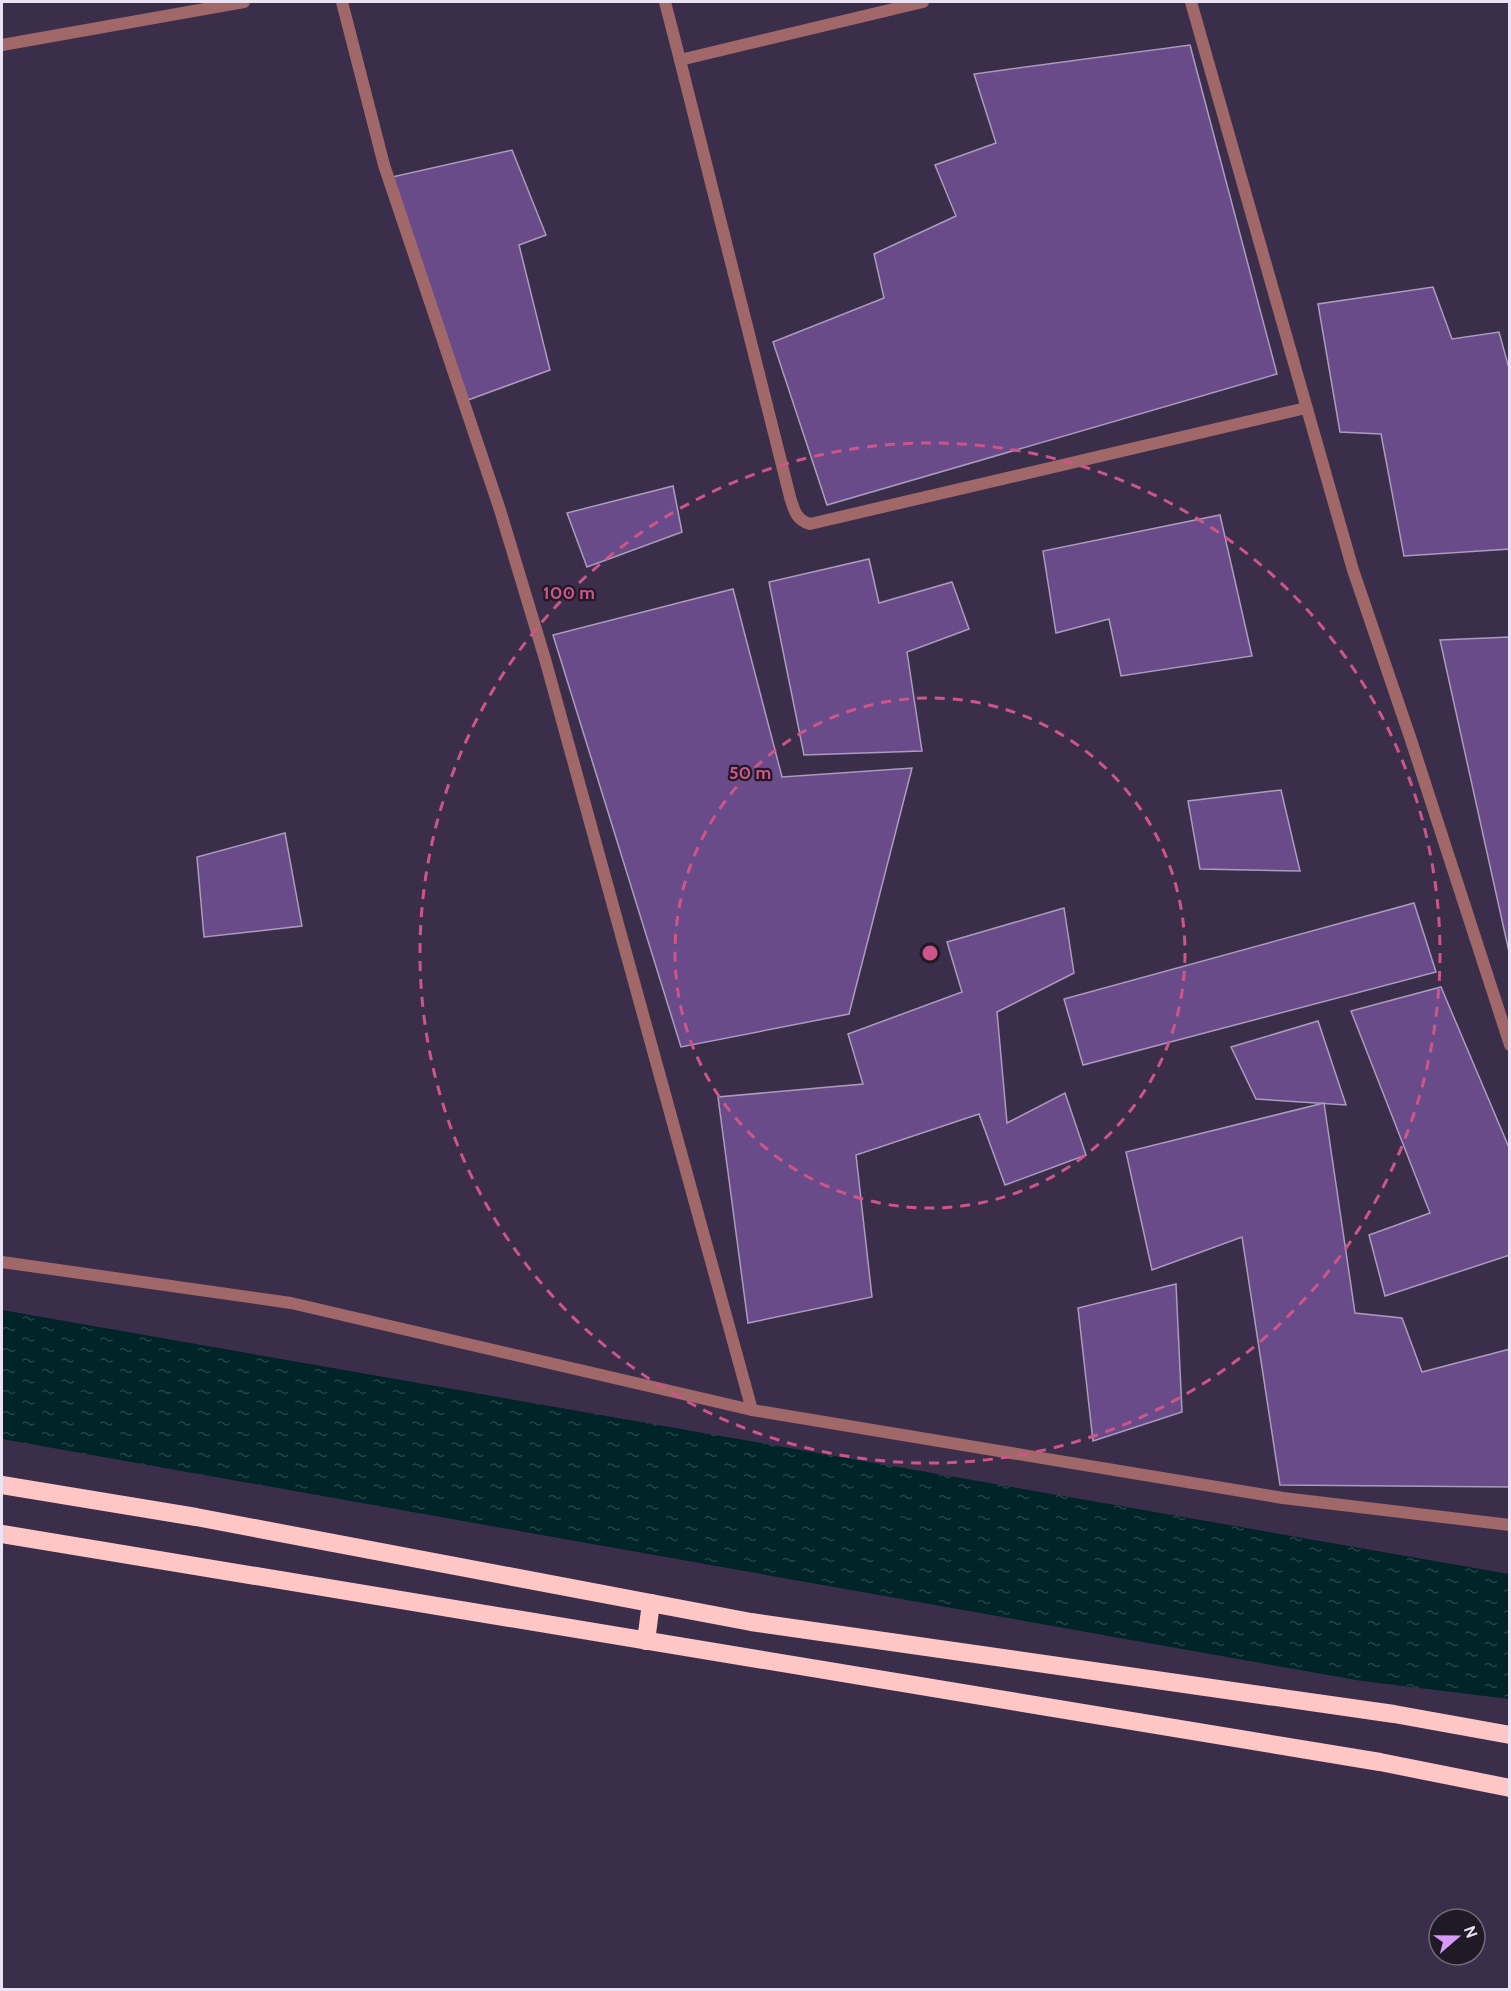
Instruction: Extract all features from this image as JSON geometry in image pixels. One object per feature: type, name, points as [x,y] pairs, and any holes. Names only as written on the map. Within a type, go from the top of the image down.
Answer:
[{"type":"highway","points":[[2,1485],[196,1517],[751,1623],[1394,1714],[1509,1735]]},
{"type":"highway","points":[[2,1534],[1380,1762],[1509,1788]]},
{"type":"highway","points":[[646,1641],[651,1603]]},
{"type":"street","points":[[2,45],[244,2]]},
{"type":"street","points":[[342,2],[384,165],[500,510],[545,659],[752,1410]]},
{"type":"street","points":[[665,2],[790,497],[795,513],[801,521],[810,524],[1306,408]]},
{"type":"street","points":[[680,60],[923,2]]},
{"type":"street","points":[[1191,2],[1353,570],[1411,740],[1509,1045]]},
{"type":"street","points":[[2,1262],[291,1303],[752,1410],[1283,1498],[1509,1525]]},
{"type":"water","points":[[2,1310],[1509,1574],[1509,1699],[1362,1681],[2,1439]]},
{"type":"building","points":[[1190,45],[1277,374],[827,505],[773,342],[884,298],[874,254],[956,216],[935,165],[996,143],[974,74]]},
{"type":"building","points":[[512,150],[546,235],[519,245],[550,370],[468,400],[392,177]]},
{"type":"building","points":[[1433,287],[1452,339],[1499,332],[1510,372],[1510,549],[1404,556],[1381,434],[1340,432],[1318,304]]},
{"type":"building","points":[[673,486],[682,532],[587,567],[567,513]]},
{"type":"building","points":[[1220,515],[1252,656],[1121,676],[1109,619],[1056,633],[1043,551]]},
{"type":"building","points":[[869,559],[879,603],[952,582],[969,629],[907,652],[922,751],[804,755],[769,582]]},
{"type":"building","points":[[733,589],[782,777],[912,768],[849,1014],[681,1047],[553,635]]},
{"type":"building","points":[[1510,637],[1510,951],[1509,952],[1440,640]]},
{"type":"building","points":[[1281,790],[1300,871],[1200,869],[1188,801]]},
{"type":"building","points":[[285,833],[302,926],[204,937],[197,857]]},
{"type":"building","points":[[1414,903],[1436,972],[1083,1065],[1064,999]]},
{"type":"building","points":[[1064,908],[1074,973],[997,1012],[1007,1123],[1065,1093],[1086,1155],[1005,1185],[979,1114],[856,1155],[872,1297],[748,1323],[718,1097],[863,1084],[848,1034],[962,992],[947,942]]},
{"type":"building","points":[[1441,987],[1510,1150],[1510,1255],[1385,1296],[1369,1235],[1430,1213],[1351,1011]]},
{"type":"building","points":[[1318,1021],[1346,1105],[1256,1099],[1231,1047]]},
{"type":"building","points":[[1324,1103],[1355,1313],[1402,1318],[1422,1372],[1510,1349],[1510,1487],[1280,1485],[1242,1237],[1152,1270],[1126,1152]]},
{"type":"building","points":[[1176,1284],[1182,1412],[1093,1441],[1078,1308]]}]
